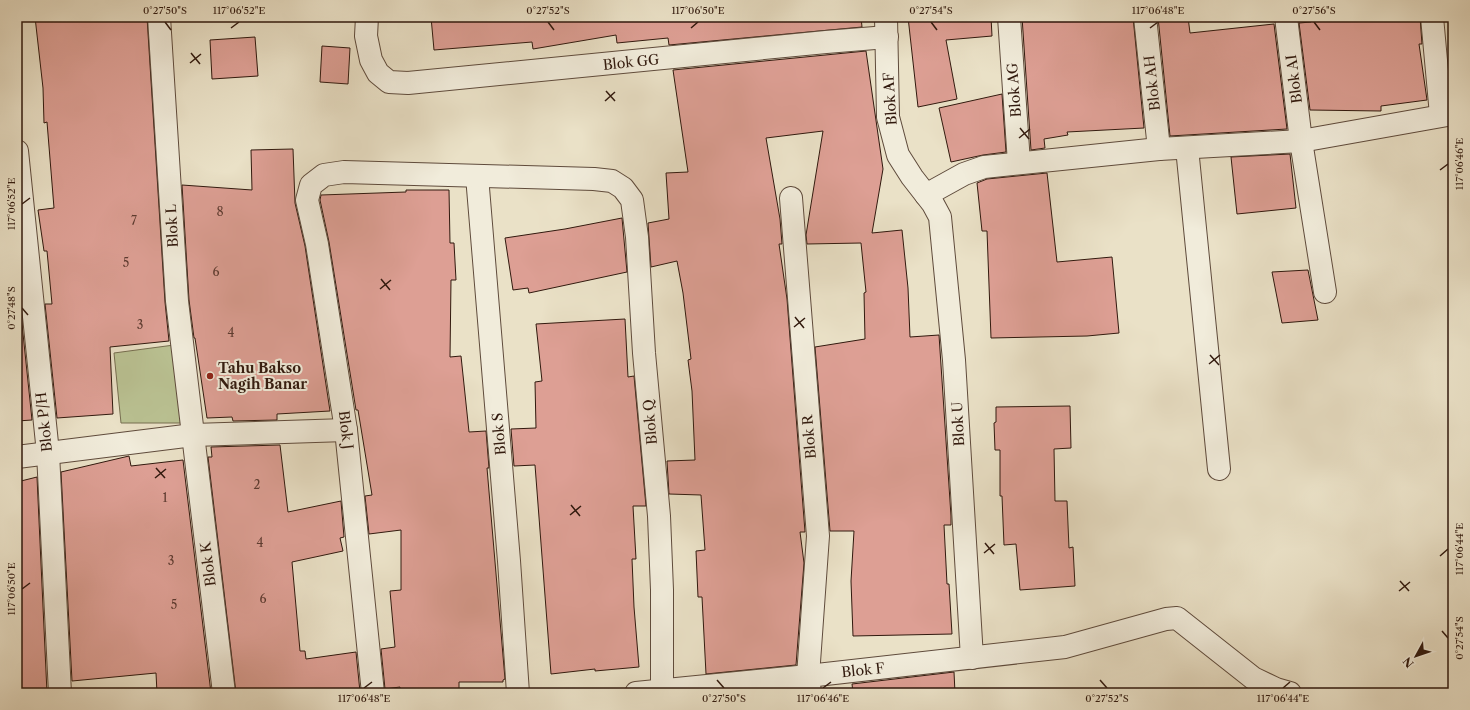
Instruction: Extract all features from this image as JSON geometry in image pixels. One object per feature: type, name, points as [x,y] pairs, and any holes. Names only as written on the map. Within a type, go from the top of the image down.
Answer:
[{"type":"street","name":"Blok L","points":[[159,17],[176,301],[193,435]]},
{"type":"street","name":"Blok GG","points":[[367,17],[366,36],[371,60],[378,73],[389,82],[408,83],[826,42],[886,27]]},
{"type":"street","name":"Blok AG","points":[[1009,17],[1019,163]]},
{"type":"street","name":"Blok AH","points":[[1145,17],[1159,149]]},
{"type":"street","name":"Blok AI","points":[[1286,17],[1301,141],[1325,292]]},
{"type":"street","points":[[926,195],[964,174],[984,167],[1159,149],[1301,141],[1447,115],[1432,17]]},
{"type":"street","name":"Blok AF","points":[[886,27],[888,117],[898,155],[926,195]]},
{"type":"street","points":[[1187,148],[1219,469]]},
{"type":"street","name":"Blok P/H","points":[[17,151],[48,453],[60,693]]},
{"type":"street","name":"Blok Q","points":[[324,176],[344,172],[594,179],[612,181],[623,188],[632,200],[637,237],[644,354],[659,516],[662,590],[662,690]]},
{"type":"street","name":"Blok J","points":[[324,176],[311,185],[307,200],[317,244],[346,430],[372,693]]},
{"type":"street","name":"Blok S","points":[[477,176],[509,554],[518,693]]},
{"type":"street","name":"Blok U","points":[[926,195],[940,217],[946,272],[954,360],[972,658]]},
{"type":"street","name":"Blok R","points":[[791,198],[818,536],[809,684]]},
{"type":"street","points":[[17,457],[193,435],[346,430]]},
{"type":"street","name":"Blok K","points":[[193,435],[224,693]]},
{"type":"street","name":"Blok F","points":[[636,693],[662,690],[809,684],[972,658],[1065,647],[1166,619],[1178,618],[1253,678],[1276,689],[1290,693]]},
{"type":"green space","points":[[174,345],[184,423],[121,423],[114,353]]},
{"type":"building","points":[[35,17],[147,17],[165,302],[169,341],[110,347],[113,414],[57,418],[45,304],[52,304],[47,251],[44,251],[38,210],[54,208],[47,122],[44,123],[43,88]]},
{"type":"building","points":[[431,17],[861,17],[862,27],[669,45],[668,38],[617,43],[616,35],[533,49],[532,42],[434,50]]},
{"type":"building","points":[[908,17],[991,17],[992,36],[946,40],[957,99],[918,107]]},
{"type":"building","points":[[1022,17],[1133,17],[1144,128],[1067,132],[1068,135],[1044,139],[1045,148],[1031,150]]},
{"type":"building","points":[[1158,17],[1188,17],[1190,33],[1274,24],[1287,129],[1170,136]]},
{"type":"building","points":[[1311,17],[1420,17],[1422,44],[1419,44],[1427,100],[1381,106],[1381,111],[1310,110],[1299,23],[1311,22]]},
{"type":"building","points":[[255,37],[258,76],[212,79],[210,40]]},
{"type":"building","points":[[322,46],[350,48],[348,84],[320,82]]},
{"type":"building","points":[[866,51],[883,169],[872,233],[902,230],[908,288],[910,337],[939,335],[951,516],[951,525],[944,525],[947,584],[949,584],[952,634],[853,636],[851,581],[854,531],[830,531],[815,347],[865,339],[864,293],[866,292],[861,243],[807,244],[806,235],[823,131],[766,138],[780,219],[782,244],[779,244],[787,299],[805,532],[800,532],[804,563],[796,665],[706,674],[702,597],[698,597],[696,551],[705,550],[701,495],[669,494],[667,461],[695,460],[692,391],[688,360],[691,359],[683,293],[677,261],[651,267],[648,223],[669,219],[666,173],[688,172],[673,70]]},
{"type":"building","points":[[1002,94],[1006,152],[951,162],[939,108]]},
{"type":"building","points":[[293,149],[295,203],[305,246],[330,411],[277,414],[277,420],[233,421],[232,417],[207,418],[189,300],[182,185],[252,190],[251,150]]},
{"type":"building","points":[[1290,154],[1296,208],[1237,214],[1231,157]]},
{"type":"building","points":[[1047,173],[1057,262],[1112,257],[1119,333],[1087,336],[991,338],[987,231],[982,231],[977,183],[987,179]]},
{"type":"building","points":[[406,190],[449,190],[450,243],[454,243],[456,280],[451,280],[450,357],[461,356],[469,432],[486,431],[489,468],[487,468],[505,679],[503,682],[459,682],[459,689],[400,692],[400,687],[385,689],[381,649],[395,647],[390,591],[401,590],[401,530],[369,534],[365,496],[372,495],[358,410],[356,410],[329,242],[320,200],[321,195],[406,192]]},
{"type":"building","points":[[622,218],[627,272],[529,293],[528,288],[513,290],[505,238],[565,229]]},
{"type":"building","points":[[1308,270],[1318,320],[1282,323],[1272,272]]},
{"type":"building","points":[[17,305],[20,305],[32,420],[17,421]]},
{"type":"building","points":[[625,319],[628,377],[634,376],[646,506],[633,506],[636,559],[632,559],[639,667],[595,671],[595,669],[551,674],[535,465],[514,466],[511,429],[536,428],[535,382],[542,381],[536,324]]},
{"type":"building","points":[[1070,406],[1071,448],[1054,449],[1055,501],[1067,501],[1069,548],[1073,547],[1075,586],[1020,590],[1016,544],[1004,545],[1002,496],[1000,496],[1000,450],[995,450],[994,423],[996,422],[996,407]]},
{"type":"building","points":[[280,445],[288,512],[341,501],[344,537],[340,538],[343,551],[292,562],[300,651],[305,651],[306,659],[356,652],[360,692],[236,693],[208,457],[212,457],[211,447]]},
{"type":"building","points":[[129,456],[131,466],[183,460],[211,693],[157,693],[156,673],[72,681],[61,472]]},
{"type":"building","points":[[37,477],[47,693],[17,693],[17,482]]},
{"type":"building","points":[[954,672],[955,693],[853,693],[852,684]]},
{"type":"building","points":[[797,690],[797,693],[763,693]]},
{"type":"place","name":"Tahu Bakso Nagih Banar","points":[[210,376]]}]
